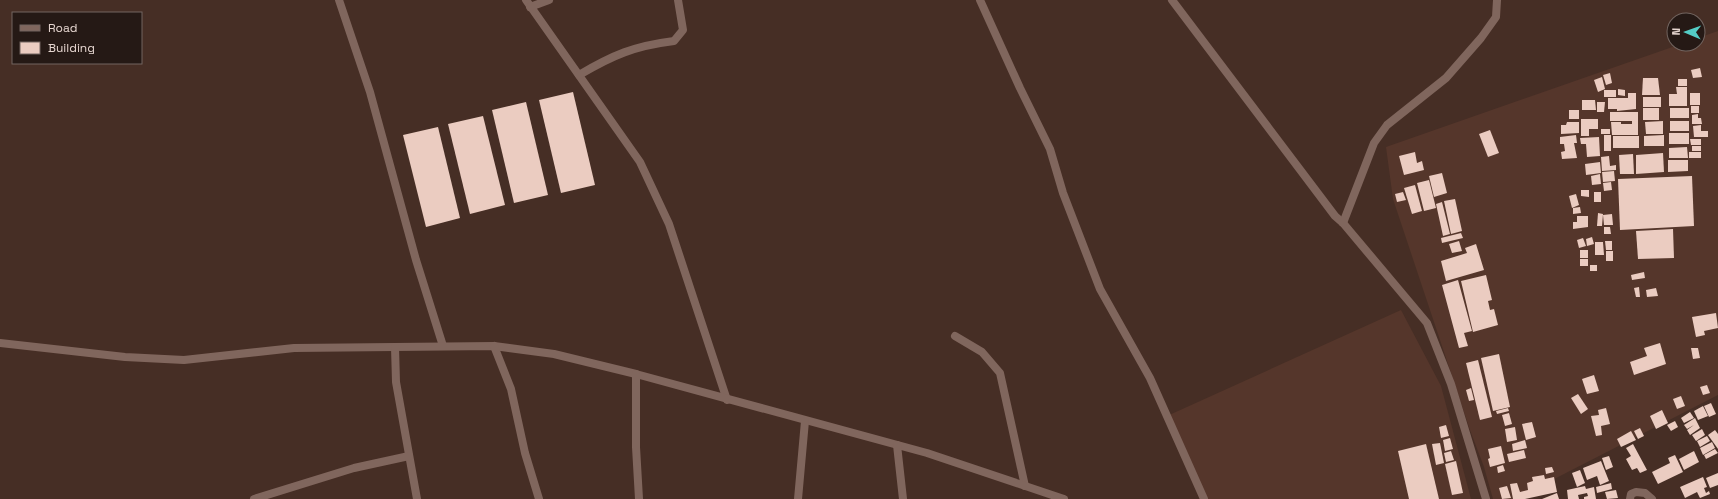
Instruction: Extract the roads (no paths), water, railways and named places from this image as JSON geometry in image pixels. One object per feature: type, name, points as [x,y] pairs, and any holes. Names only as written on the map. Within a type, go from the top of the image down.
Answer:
[{"type":"street","points":[[339,0],[370,92],[416,260],[443,346]]},
{"type":"street","points":[[550,0],[528,3],[640,162],[669,224],[727,400]]},
{"type":"street","points":[[579,75],[601,62],[627,51],[641,46],[674,41],[683,30],[678,0]]},
{"type":"street","points":[[980,0],[1020,88],[1050,149],[1063,193],[1100,289],[1150,378],[1204,499]]},
{"type":"street","points":[[1172,0],[1335,216],[1343,223],[1427,323],[1450,384],[1486,499]]},
{"type":"street","points":[[1343,223],[1374,143],[1387,125],[1446,78],[1482,38],[1496,17],[1497,0]]},
{"type":"street","points":[[955,336],[982,352],[1000,373],[1025,486]]},
{"type":"street","points":[[0,343],[125,357],[184,360],[294,348],[494,346],[554,354],[636,374],[727,400],[897,445],[1064,499]]},
{"type":"street","points":[[494,346],[512,390],[525,453],[539,499]]},
{"type":"street","points":[[395,347],[396,382],[417,499]]},
{"type":"street","points":[[636,374],[636,447],[639,499]]},
{"type":"street","points":[[798,499],[805,421]]},
{"type":"street","points":[[897,445],[904,499]]},
{"type":"street","points":[[254,499],[354,468],[409,456]]},
{"type":"street","points":[[1630,499],[1631,494],[1636,492],[1645,492],[1652,499]]}]
